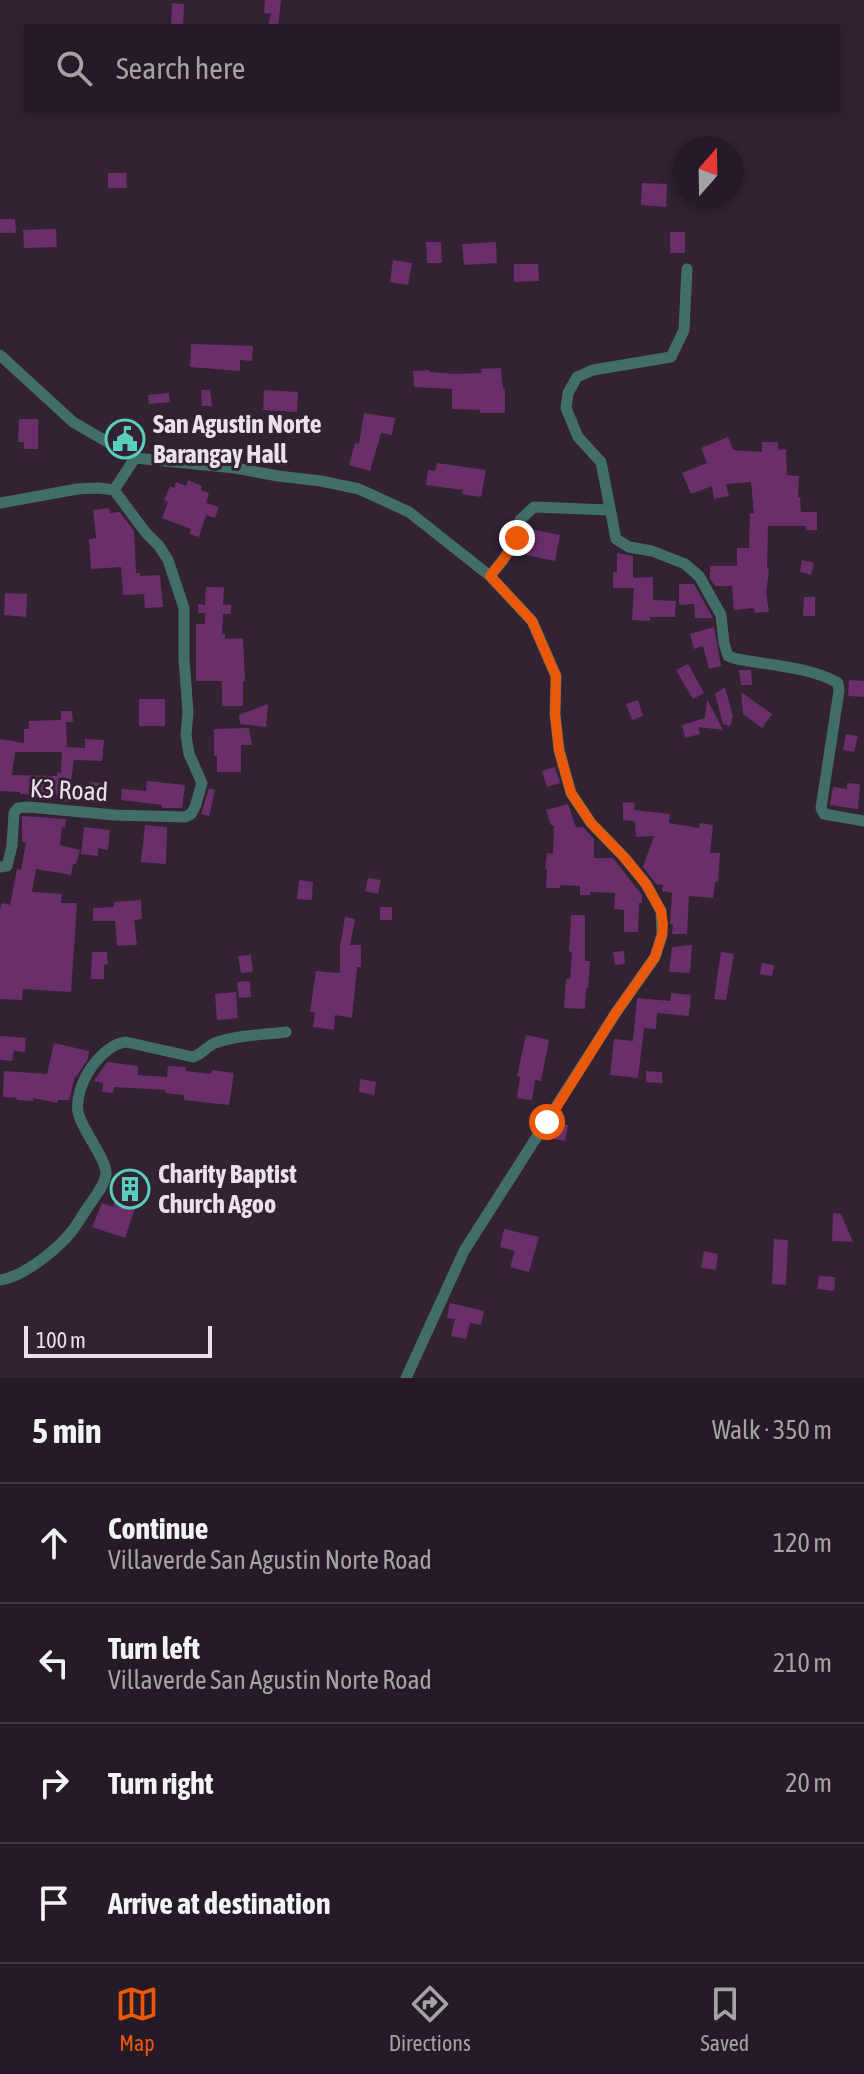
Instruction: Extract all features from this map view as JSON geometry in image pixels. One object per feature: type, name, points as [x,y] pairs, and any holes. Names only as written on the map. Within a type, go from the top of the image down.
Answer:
[{"type":"street","points":[[687,269],[684,330],[671,357],[593,370],[577,377],[568,393],[566,408],[578,437],[601,462],[616,539],[629,547],[652,551],[685,564],[699,576],[721,615],[728,656],[828,677],[838,683],[821,808],[824,814],[864,821]]},
{"type":"street","points":[[0,355],[73,422],[135,458],[235,468],[359,489],[409,512],[490,576],[532,621],[556,676],[558,738],[571,793],[591,823],[624,857],[661,911],[662,935],[655,957],[615,1014],[464,1251],[406,1378]]},
{"type":"street","points":[[0,503],[77,489],[114,490],[135,458]]},
{"type":"street","name":"K3 Road","points":[[0,867],[7,866],[14,813],[18,808],[185,817],[195,807],[202,783],[189,754],[186,735],[184,608],[168,560],[114,490]]},
{"type":"street","points":[[490,576],[517,538],[520,520],[534,507],[609,510]]},
{"type":"street","points":[[0,1280],[13,1278],[24,1271],[68,1236],[97,1194],[106,1175],[78,1112],[82,1089],[92,1063],[120,1042],[193,1057],[200,1055],[206,1047],[224,1040],[286,1032]]},
{"type":"building","points":[[265,0],[281,0],[278,24],[268,24],[271,14],[264,13]]},
{"type":"building","points":[[172,3],[184,4],[183,24],[171,24]]},
{"type":"building","points":[[108,173],[126,173],[127,188],[108,188]]},
{"type":"building","points":[[642,183],[667,184],[666,207],[641,205]]},
{"type":"building","points":[[0,219],[15,219],[16,233],[0,233]]},
{"type":"building","points":[[56,229],[57,247],[24,248],[23,230]]},
{"type":"building","points":[[670,232],[685,232],[685,253],[670,253]]},
{"type":"building","points":[[426,242],[441,242],[442,263],[427,263]]},
{"type":"building","points":[[496,242],[497,263],[464,265],[462,244]]},
{"type":"building","points":[[393,260],[412,263],[408,285],[390,282]]},
{"type":"building","points":[[514,264],[538,264],[539,281],[514,282]]},
{"type":"building","points":[[191,344],[253,346],[252,361],[240,360],[240,371],[190,367]]},
{"type":"building","points":[[501,368],[505,413],[452,409],[452,389],[414,387],[413,371],[456,374],[482,373],[481,369]]},
{"type":"building","points":[[201,390],[210,390],[212,406],[202,406]]},
{"type":"building","points":[[264,390],[298,392],[297,412],[263,410]]},
{"type":"building","points":[[169,393],[170,402],[149,404],[148,395]]},
{"type":"building","points":[[364,413],[395,418],[392,435],[381,433],[370,471],[349,465],[355,443],[359,444]]},
{"type":"building","points":[[19,419],[38,419],[38,449],[24,449],[24,442],[18,442]]},
{"type":"building","name":"San Agustin Norte Barangay Hall","points":[[119,426],[139,438],[134,447],[113,436]]},
{"type":"building","points":[[728,437],[733,450],[762,452],[762,442],[778,442],[778,450],[786,449],[787,475],[799,476],[801,512],[817,512],[817,530],[806,530],[806,526],[768,526],[766,593],[769,612],[755,613],[754,608],[734,610],[732,586],[715,586],[710,579],[710,566],[737,566],[737,548],[749,548],[750,513],[754,513],[751,482],[726,484],[729,496],[714,499],[712,486],[691,494],[682,473],[707,463],[701,448]]},
{"type":"building","points":[[437,463],[486,470],[481,497],[462,494],[463,490],[426,485],[428,470],[435,471]]},
{"type":"building","points":[[188,480],[209,493],[206,503],[219,507],[215,518],[206,515],[199,537],[189,534],[191,529],[162,518],[168,502],[164,500],[170,486],[174,488],[176,482],[186,486]]},
{"type":"building","points":[[109,508],[110,513],[120,512],[134,531],[136,573],[140,576],[160,575],[163,607],[145,608],[144,594],[123,595],[121,567],[91,569],[89,539],[96,538],[93,510]]},
{"type":"building","points":[[531,529],[560,535],[555,561],[526,555]]},
{"type":"building","points":[[617,553],[633,556],[633,578],[653,577],[653,600],[676,601],[675,617],[632,620],[634,588],[613,588]]},
{"type":"building","points":[[802,560],[814,563],[811,575],[800,572]]},
{"type":"building","points":[[679,584],[694,584],[713,618],[695,618],[694,604],[679,605]]},
{"type":"building","points":[[206,587],[224,587],[223,605],[231,605],[231,614],[223,614],[222,634],[225,634],[225,639],[243,638],[243,706],[222,706],[222,681],[196,681],[196,624],[205,624],[205,613],[198,613],[198,604],[205,605]]},
{"type":"building","points":[[5,593],[27,594],[26,617],[4,615]]},
{"type":"building","points":[[804,597],[815,597],[815,616],[803,616]]},
{"type":"building","points":[[714,627],[721,666],[709,669],[703,646],[694,649],[690,634]]},
{"type":"building","points":[[688,664],[704,693],[693,699],[676,670]]},
{"type":"building","points":[[739,670],[751,670],[752,685],[741,685]]},
{"type":"building","points":[[849,680],[864,681],[864,697],[848,696]]},
{"type":"building","points":[[725,687],[733,717],[730,726],[723,724],[715,694]]},
{"type":"building","points":[[741,692],[772,714],[762,728],[743,714]]},
{"type":"building","points":[[139,699],[165,699],[165,726],[139,726]]},
{"type":"building","points":[[707,699],[723,730],[698,727],[700,734],[685,738],[682,725],[705,718]]},
{"type":"building","points":[[638,700],[643,716],[632,720],[626,704]]},
{"type":"building","points":[[268,704],[266,727],[240,724],[239,715]]},
{"type":"building","points":[[61,711],[72,711],[73,722],[66,722],[67,747],[85,748],[85,739],[104,740],[102,761],[74,760],[68,802],[60,801],[60,795],[0,791],[0,739],[24,743],[24,729],[29,729],[29,721],[61,720]],"holes":[[[15,752],[62,752],[61,773],[57,772],[57,776],[12,775]]]},
{"type":"building","points":[[249,728],[252,745],[241,745],[241,772],[217,772],[214,729]]},
{"type":"building","points":[[846,734],[858,736],[854,752],[843,750]]},
{"type":"building","points":[[555,767],[560,783],[547,787],[542,771]]},
{"type":"building","points":[[147,781],[185,785],[182,808],[162,808],[162,805],[121,800],[122,789],[146,791]]},
{"type":"building","points":[[89,782],[101,783],[100,803],[87,802]]},
{"type":"building","points":[[847,783],[860,784],[858,809],[830,805],[833,787],[847,789]]},
{"type":"building","points":[[209,788],[215,790],[209,816],[201,814]]},
{"type":"building","points":[[623,802],[635,803],[634,810],[670,814],[669,823],[699,828],[700,823],[713,825],[710,853],[720,853],[718,882],[715,882],[713,898],[689,896],[687,934],[672,934],[672,893],[662,891],[663,885],[656,884],[643,867],[654,836],[636,837],[635,821],[623,820]]},
{"type":"building","points":[[568,804],[576,827],[583,827],[594,839],[594,858],[613,858],[642,895],[638,932],[624,932],[624,910],[614,909],[615,893],[590,892],[590,895],[580,895],[580,886],[546,888],[547,853],[553,854],[554,825],[551,825],[546,810]]},
{"type":"building","points":[[22,816],[66,819],[60,845],[80,850],[71,875],[36,869],[32,892],[62,894],[61,903],[77,903],[71,992],[23,989],[22,1000],[0,999],[0,909],[2,903],[10,905],[17,869],[21,870],[26,842],[22,842]]},
{"type":"building","points":[[145,825],[167,827],[166,864],[141,862]]},
{"type":"building","points":[[84,827],[110,830],[108,850],[98,848],[98,856],[81,854]]},
{"type":"building","points":[[368,878],[381,880],[378,894],[365,891]]},
{"type":"building","points":[[299,880],[313,882],[312,900],[297,899]]},
{"type":"building","points":[[141,900],[142,919],[134,920],[137,945],[117,946],[115,921],[93,921],[93,908],[114,907],[114,902]]},
{"type":"building","points":[[380,907],[392,907],[392,920],[380,920]]},
{"type":"building","points":[[571,915],[585,915],[585,961],[590,961],[585,1009],[564,1008],[566,979],[570,979]]},
{"type":"building","points":[[345,917],[355,919],[350,945],[361,945],[361,967],[357,967],[352,1018],[335,1015],[334,1030],[313,1027],[315,1012],[310,1012],[316,971],[340,973]]},
{"type":"building","points":[[692,945],[690,973],[669,972],[672,947]]},
{"type":"building","points":[[624,951],[625,964],[615,965],[613,952]]},
{"type":"building","points":[[92,952],[107,952],[104,979],[91,979]]},
{"type":"building","points":[[721,952],[734,954],[726,1000],[714,999]]},
{"type":"building","points":[[251,955],[253,972],[241,973],[238,956]]},
{"type":"building","points":[[762,963],[774,965],[772,976],[760,974]]},
{"type":"building","points":[[250,981],[251,997],[239,998],[237,982]]},
{"type":"building","points":[[236,992],[238,1018],[217,1020],[215,994]]},
{"type":"building","points":[[671,993],[691,995],[689,1016],[657,1013],[656,1029],[644,1028],[638,1078],[610,1075],[614,1039],[633,1041],[637,998],[670,1001]]},
{"type":"building","points":[[526,1035],[549,1040],[541,1081],[535,1080],[532,1100],[517,1098],[520,1077],[517,1076]]},
{"type":"building","points":[[0,1036],[26,1038],[25,1052],[14,1051],[12,1061],[0,1060]]},
{"type":"building","points":[[54,1043],[89,1051],[88,1059],[75,1076],[69,1100],[58,1100],[57,1103],[3,1097],[4,1071],[47,1074]]},
{"type":"building","points":[[107,1062],[138,1066],[138,1075],[167,1077],[168,1066],[211,1074],[212,1070],[234,1073],[229,1105],[184,1100],[184,1095],[165,1093],[166,1090],[114,1087],[113,1093],[102,1092],[103,1083],[94,1081]]},
{"type":"building","points":[[646,1071],[662,1072],[662,1083],[646,1082]]},
{"type":"building","points":[[360,1079],[376,1082],[374,1095],[359,1092]]},
{"type":"building","points":[[556,1123],[568,1125],[565,1141],[549,1138]]},
{"type":"building","points":[[121,1176],[145,1182],[125,1238],[92,1227],[102,1203],[113,1207]]},
{"type":"building","points":[[833,1213],[841,1214],[853,1242],[832,1241]]},
{"type":"building","points":[[504,1229],[539,1237],[529,1272],[510,1267],[515,1251],[500,1247]]},
{"type":"building","points":[[774,1239],[788,1240],[786,1285],[772,1284]]},
{"type":"building","points":[[704,1251],[718,1254],[716,1270],[701,1268]]},
{"type":"building","points":[[819,1276],[835,1277],[834,1291],[817,1289]]},
{"type":"building","points":[[450,1303],[484,1311],[481,1325],[470,1323],[466,1339],[451,1336],[455,1319],[447,1318]]},
{"type":"place","name":"San Agustin Norte Barangay Hall","points":[[125,439]]},
{"type":"place","name":"Charity Baptist Church Agoo","points":[[130,1189]]},
{"type":"route","points":[[517,538],[490,576],[532,621],[556,676],[555,714],[559,750],[571,793],[591,823],[646,884],[661,911],[663,924],[655,957],[547,1122]]}]
